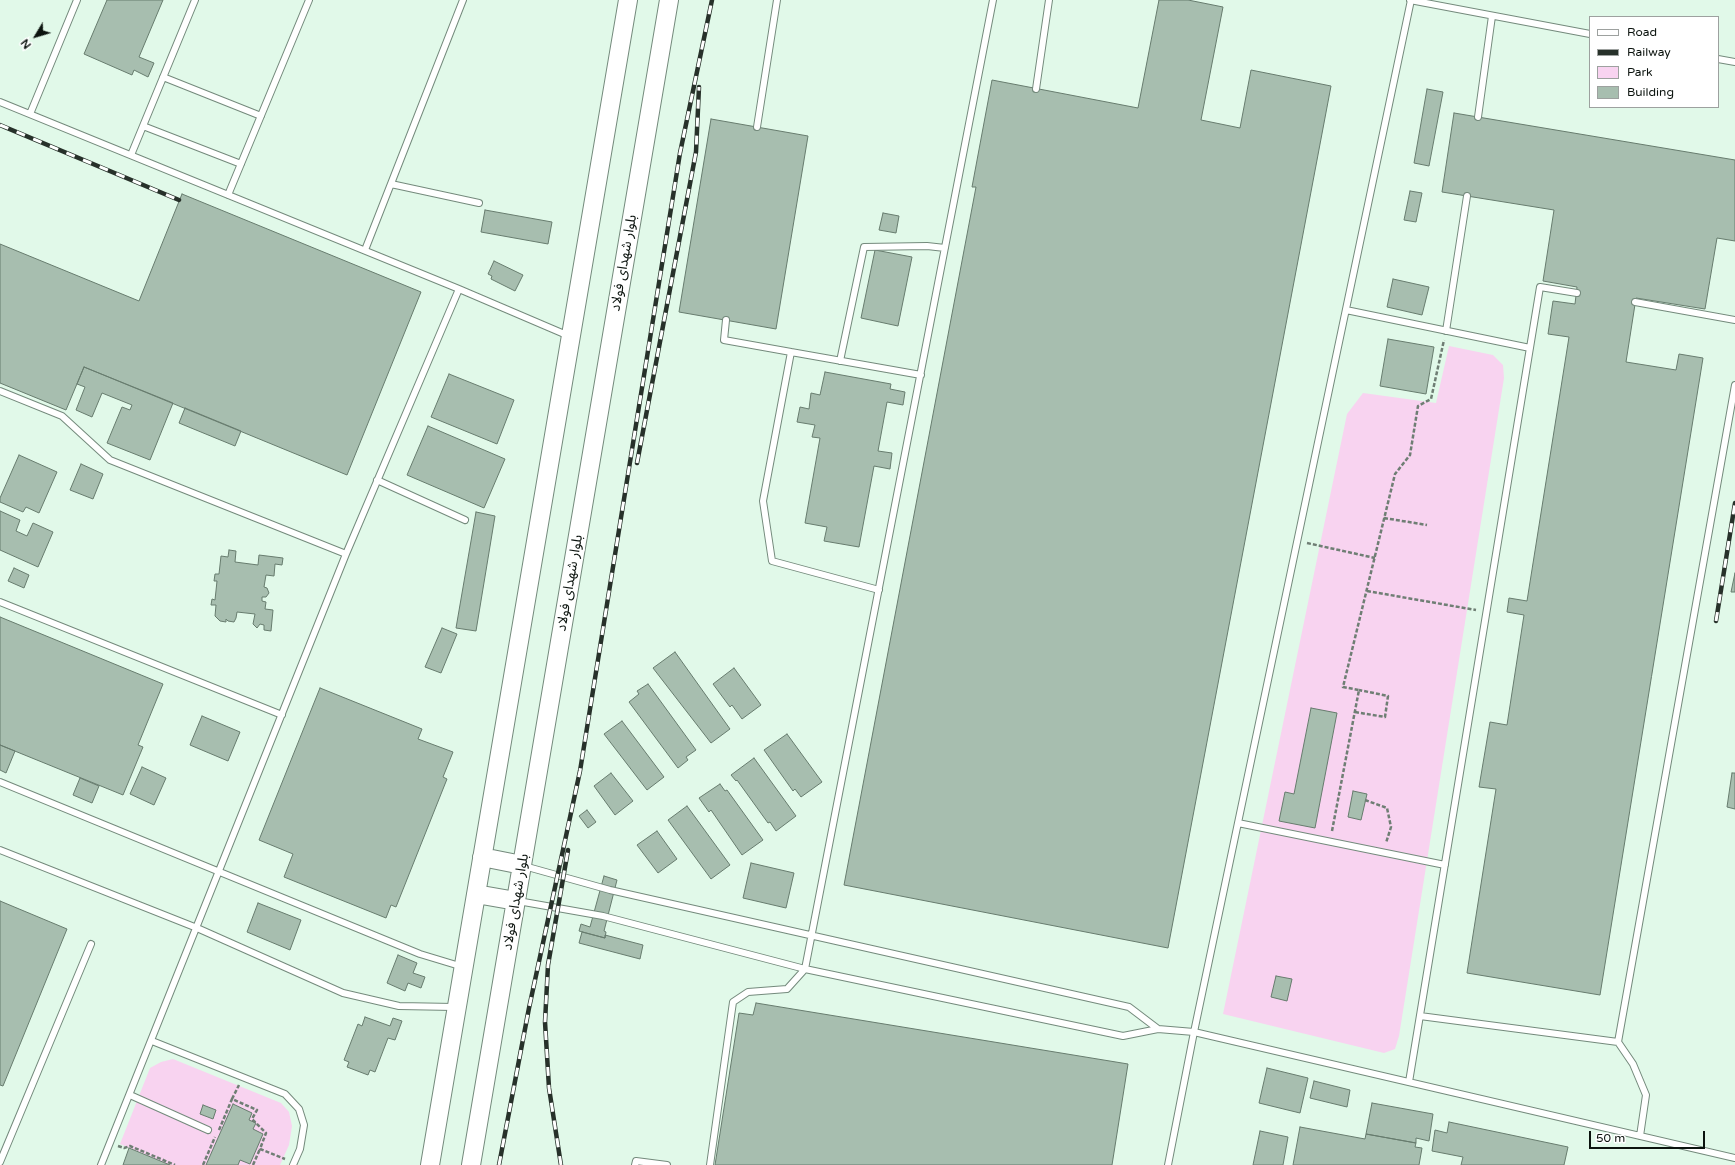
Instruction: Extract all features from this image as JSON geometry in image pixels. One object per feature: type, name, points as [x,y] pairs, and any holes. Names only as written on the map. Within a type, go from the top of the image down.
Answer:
[{"type":"street","points":[[430,1165],[628,0]]},
{"type":"street","name":"بلوار شهدای فولاد","points":[[471,1165],[669,0]]},
{"type":"street","points":[[482,857],[522,865]]},
{"type":"street","points":[[476,894],[516,901]]},
{"type":"lane","points":[[30,114],[77,0]]},
{"type":"lane","points":[[131,155],[195,0]]},
{"type":"lane","points":[[228,195],[309,0]]},
{"type":"lane","points":[[365,250],[463,0]]},
{"type":"lane","points":[[757,128],[777,0]]},
{"type":"lane","points":[[710,1165],[732,1002],[748,992],[787,989],[805,969],[993,0]]},
{"type":"lane","points":[[1036,89],[1049,0]]},
{"type":"lane","points":[[1168,1165],[1194,1032],[1411,0],[1589,34]]},
{"type":"lane","points":[[1478,117],[1492,16]]},
{"type":"lane","points":[[1719,59],[1735,62]]},
{"type":"lane","points":[[163,77],[261,116]]},
{"type":"lane","points":[[0,102],[365,250],[570,337]]},
{"type":"lane","points":[[143,126],[241,164]]},
{"type":"lane","points":[[391,184],[479,203]]},
{"type":"lane","points":[[1446,331],[1466,196]]},
{"type":"lane","points":[[840,361],[864,247],[927,246],[945,248]]},
{"type":"lane","points":[[1409,1082],[1540,287],[1577,293]]},
{"type":"lane","points":[[101,1165],[346,554],[459,289]]},
{"type":"lane","points":[[1635,302],[1735,320]]},
{"type":"lane","points":[[1346,310],[1530,348]]},
{"type":"lane","points":[[726,320],[724,340],[921,375]]},
{"type":"lane","points":[[791,352],[763,501],[772,561],[879,590]]},
{"type":"lane","points":[[1640,1136],[1646,1095],[1633,1064],[1618,1042],[1735,385]]},
{"type":"lane","points":[[0,391],[62,416],[110,460],[346,554]]},
{"type":"lane","points":[[377,480],[465,520]]},
{"type":"lane","points":[[0,602],[282,715]]},
{"type":"lane","points":[[0,782],[420,954],[464,967]]},
{"type":"lane","points":[[1238,823],[1445,865]]},
{"type":"lane","points":[[0,850],[197,928],[343,993],[399,1006],[457,1007]]},
{"type":"lane","points":[[522,865],[610,890],[1128,1007],[1158,1029]]},
{"type":"lane","points":[[516,901],[602,916],[805,969],[1123,1036],[1158,1029],[1194,1032],[1735,1158]]},
{"type":"lane","points":[[0,1162],[91,944]]},
{"type":"lane","points":[[1420,1016],[1618,1042]]},
{"type":"lane","points":[[152,1041],[285,1094],[299,1109],[304,1125],[300,1149],[294,1164]]},
{"type":"lane","points":[[130,1095],[208,1130]]},
{"type":"lane","points":[[635,1165],[636,1161],[667,1165]]},
{"type":"path","points":[[1354,712],[1385,717],[1388,696],[1344,687],[1395,474],[1410,455],[1418,406],[1431,399],[1446,331]]},
{"type":"path","points":[[1384,518],[1427,525]]},
{"type":"path","points":[[1298,541],[1374,558]]},
{"type":"path","points":[[1367,591],[1487,612]]},
{"type":"path","points":[[1330,842],[1358,690]]},
{"type":"path","points":[[1365,800],[1386,808],[1391,827],[1382,852]]},
{"type":"path","points":[[203,1165],[232,1099],[257,1110],[252,1119],[266,1133],[253,1165]]},
{"type":"path","points":[[110,1142],[124,1148],[130,1146],[175,1165]]},
{"type":"path","points":[[260,1148],[294,1164]]},
{"type":"green space","points":[[1449,346],[1493,355],[1503,365],[1504,378],[1399,1036],[1395,1049],[1384,1053],[1223,1014],[1347,414],[1363,393],[1436,403]]},
{"type":"green space","points":[[173,1059],[281,1103],[289,1112],[292,1126],[289,1145],[280,1165],[170,1165],[120,1144],[150,1068],[161,1062]]},
{"type":"building","points":[[107,0],[163,0],[139,57],[154,63],[148,77],[134,70],[132,75],[84,54]]},
{"type":"building","points":[[1159,0],[1188,0],[1223,7],[1201,120],[1240,128],[1251,70],[1331,86],[1168,948],[844,885],[976,187],[972,187],[992,80],[1138,108]]},
{"type":"building","points":[[1427,89],[1443,92],[1429,166],[1414,163]]},
{"type":"building","points":[[1454,113],[1735,160],[1735,241],[1717,238],[1705,309],[1636,298],[1626,362],[1676,370],[1679,354],[1703,358],[1600,995],[1467,973],[1496,789],[1479,787],[1490,722],[1507,725],[1524,615],[1507,612],[1509,598],[1527,601],[1569,337],[1548,334],[1553,301],[1575,304],[1577,287],[1543,281],[1554,210],[1442,192]]},
{"type":"building","points":[[711,119],[808,136],[776,329],[679,312]]},
{"type":"building","points":[[1410,191],[1422,193],[1416,222],[1404,220]]},
{"type":"building","points":[[182,194],[421,292],[347,475],[84,367],[66,410],[0,383],[0,244],[139,301]]},
{"type":"building","points":[[485,210],[552,222],[548,244],[481,232]]},
{"type":"building","points":[[883,213],[899,216],[896,233],[879,230]]},
{"type":"building","points":[[875,250],[912,257],[898,326],[861,318]]},
{"type":"building","points":[[494,261],[523,275],[515,291],[491,279],[492,276],[488,274]]},
{"type":"building","points":[[1393,279],[1429,287],[1422,315],[1387,307]]},
{"type":"building","points":[[1388,339],[1434,347],[1426,394],[1380,386]]},
{"type":"building","points":[[84,367],[173,403],[150,460],[107,443],[122,407],[130,410],[132,405],[102,393],[92,417],[76,410],[85,387],[77,384]]},
{"type":"building","points":[[825,372],[891,384],[890,389],[905,392],[903,405],[887,402],[878,451],[892,453],[890,469],[874,466],[859,547],[824,541],[827,527],[805,523],[820,438],[812,437],[815,425],[797,422],[800,407],[809,409],[811,393],[820,395]]},
{"type":"building","points":[[449,374],[514,400],[497,444],[431,417]]},
{"type":"building","points":[[185,408],[241,431],[235,446],[179,423]]},
{"type":"building","points":[[428,426],[505,459],[484,508],[407,475]]},
{"type":"building","points":[[19,455],[57,472],[39,513],[26,507],[23,512],[0,502],[0,498]]},
{"type":"building","points":[[81,464],[103,474],[93,499],[70,490]]},
{"type":"building","points":[[0,511],[20,520],[16,531],[27,536],[33,523],[53,532],[38,567],[0,550]]},
{"type":"building","points":[[476,512],[495,516],[476,631],[456,628]]},
{"type":"building","points":[[229,550],[236,551],[235,562],[258,565],[259,555],[283,558],[282,565],[275,564],[274,576],[266,575],[264,587],[267,588],[269,593],[266,597],[262,597],[262,601],[266,602],[265,609],[273,610],[271,631],[264,630],[264,625],[260,624],[257,628],[253,624],[255,614],[237,612],[234,622],[226,619],[226,622],[220,621],[215,616],[216,605],[211,605],[212,599],[215,600],[217,581],[214,581],[215,574],[219,574],[221,556],[228,557]]},
{"type":"building","points":[[14,568],[29,575],[24,588],[8,581]]},
{"type":"building","points":[[1735,573],[1735,592],[1731,592]]},
{"type":"building","points":[[0,617],[163,684],[138,745],[143,747],[123,795],[0,745]]},
{"type":"building","points":[[442,628],[457,634],[441,673],[425,667]]},
{"type":"building","points":[[675,652],[730,729],[711,743],[653,668]]},
{"type":"building","points":[[734,668],[761,705],[742,719],[732,705],[730,707],[713,684]]},
{"type":"building","points":[[648,684],[696,750],[686,757],[688,760],[678,768],[629,702],[639,694],[637,691]]},
{"type":"building","points":[[320,688],[422,729],[418,739],[453,752],[443,777],[447,779],[396,907],[391,905],[386,918],[284,877],[293,854],[259,840]]},
{"type":"building","points":[[1311,708],[1337,713],[1315,828],[1279,821],[1285,792],[1294,794]]},
{"type":"building","points":[[202,716],[240,732],[228,761],[190,745]]},
{"type":"building","points":[[622,721],[664,777],[647,790],[604,734]]},
{"type":"building","points":[[787,734],[822,782],[801,797],[795,789],[793,791],[764,750]]},
{"type":"building","points":[[0,745],[15,751],[6,773],[0,770]]},
{"type":"building","points":[[754,758],[796,816],[776,831],[770,822],[768,823],[737,780],[736,781],[731,775]]},
{"type":"building","points":[[142,767],[166,778],[154,805],[130,794]]},
{"type":"building","points":[[611,773],[633,801],[615,815],[594,786]]},
{"type":"building","points":[[1732,773],[1735,773],[1735,809],[1727,807]]},
{"type":"building","points":[[80,778],[99,786],[92,803],[73,795]]},
{"type":"building","points":[[720,784],[725,791],[727,790],[763,840],[742,855],[711,810],[709,812],[699,798]]},
{"type":"building","points":[[1353,791],[1367,794],[1361,820],[1348,817]]},
{"type":"building","points":[[687,806],[730,865],[711,879],[668,820]]},
{"type":"building","points":[[587,810],[596,822],[588,828],[579,816]]},
{"type":"building","points":[[657,831],[677,859],[658,873],[637,845]]},
{"type":"building","points":[[751,863],[794,873],[786,908],[743,898]]},
{"type":"building","points":[[604,876],[617,880],[604,931],[606,932],[605,938],[579,931],[581,924],[590,927]]},
{"type":"building","points":[[0,901],[67,929],[3,1086],[0,1085]]},
{"type":"building","points":[[258,903],[301,920],[290,950],[247,932]]},
{"type":"building","points":[[582,932],[605,938],[605,935],[643,945],[640,959],[579,943]]},
{"type":"building","points":[[398,955],[417,963],[413,973],[425,977],[421,988],[408,983],[405,991],[387,983]]},
{"type":"building","points":[[1276,976],[1292,979],[1287,1001],[1271,997]]},
{"type":"building","points":[[756,1003],[1128,1064],[1112,1165],[715,1165],[739,1013],[753,1015]]},
{"type":"building","points":[[365,1017],[390,1026],[393,1018],[402,1021],[395,1040],[388,1038],[375,1072],[370,1070],[368,1075],[347,1067],[349,1062],[344,1060],[358,1024],[362,1026]]},
{"type":"building","points":[[1267,1068],[1308,1078],[1300,1113],[1259,1103]]},
{"type":"building","points":[[1314,1081],[1350,1090],[1347,1107],[1310,1098]]},
{"type":"building","points":[[1372,1103],[1433,1114],[1429,1141],[1416,1138],[1416,1143],[1366,1134]]},
{"type":"building","points":[[233,1104],[252,1113],[249,1120],[256,1123],[253,1129],[263,1134],[250,1164],[240,1160],[238,1165],[206,1165]]},
{"type":"building","points":[[203,1105],[216,1110],[213,1119],[200,1114]]},
{"type":"building","points":[[1449,1122],[1568,1147],[1564,1165],[1461,1165],[1463,1157],[1432,1151],[1435,1130],[1447,1133]]},
{"type":"building","points":[[1300,1127],[1365,1139],[1366,1134],[1416,1143],[1415,1147],[1422,1148],[1419,1165],[1293,1165]]},
{"type":"building","points":[[1260,1131],[1288,1137],[1283,1165],[1253,1165]]},
{"type":"building","points":[[129,1148],[170,1165],[123,1165]]},
{"type":"railway","points":[[499,1165],[529,1008],[580,771],[680,153],[712,0]]},
{"type":"railway","points":[[637,463],[696,152],[699,87]]},
{"type":"railway","points":[[0,125],[179,200]]},
{"type":"railway","points":[[1716,621],[1735,503]]},
{"type":"railway","points":[[561,1165],[549,1088],[545,1022],[548,965],[568,850]]}]
